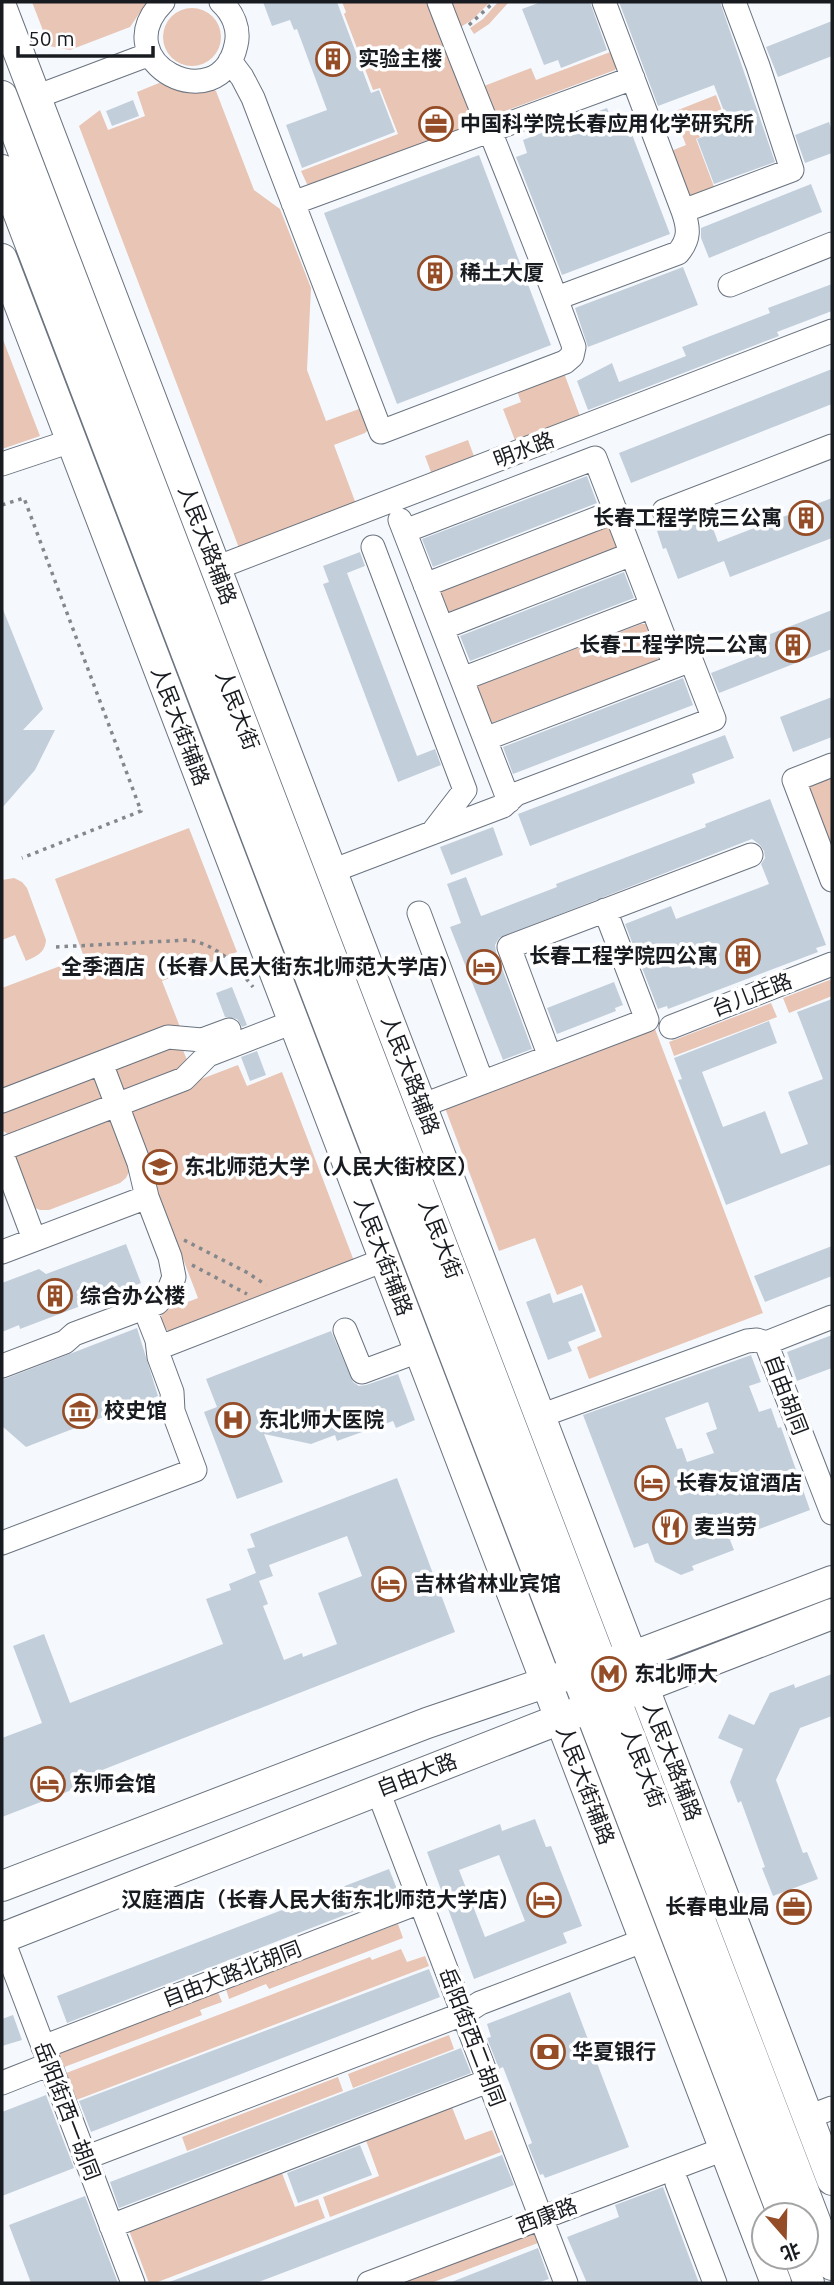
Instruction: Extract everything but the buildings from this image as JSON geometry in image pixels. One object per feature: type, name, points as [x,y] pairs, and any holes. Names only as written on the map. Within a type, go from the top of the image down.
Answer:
[{"type":"main road","name":"人民大路辅路","points":[[2,9],[644,1687],[820,2112],[832,2180]]},
{"type":"main road","name":"人民大街","points":[[2,96],[602,1703],[778,2201]]},
{"type":"main road","name":"人民大街","points":[[2,170],[589,1668]]},
{"type":"main road","name":"人民大街辅路","points":[[2,260],[285,1014],[384,1260],[750,2216]]},
{"type":"main road","points":[[2,1886],[427,1723],[546,1681],[632,1656],[832,1581]]},
{"type":"main road","name":"自由大路","points":[[2,1938],[832,1614]]},
{"type":"main road","name":"人民大街","points":[[602,1703],[832,2265]]},
{"type":"street","points":[[163,2],[149,21],[147,43],[150,54],[163,72],[184,81],[206,79],[215,75],[230,61],[237,42],[237,32],[230,12],[221,2]]},
{"type":"street","points":[[230,61],[253,98],[381,432],[565,362],[572,356],[575,347],[439,2]]},
{"type":"street","points":[[556,298],[678,253],[689,233],[604,2]]},
{"type":"street","points":[[683,211],[792,170],[734,2]]},
{"type":"street","points":[[36,97],[150,54]]},
{"type":"street","points":[[293,203],[633,78]]},
{"type":"street","points":[[730,285],[832,244]]},
{"type":"street","name":"明水路","points":[[216,568],[832,331]]},
{"type":"street","points":[[2,464],[71,440]]},
{"type":"street","points":[[664,512],[832,446]]},
{"type":"street","points":[[405,531],[595,458],[676,666]]},
{"type":"street","points":[[393,500],[509,801]]},
{"type":"street","points":[[425,585],[616,512]]},
{"type":"street","points":[[373,547],[465,790],[432,833]]},
{"type":"street","points":[[442,628],[632,554]]},
{"type":"street","points":[[462,679],[652,606]]},
{"type":"street","points":[[332,872],[503,806],[516,794],[714,719],[691,660],[485,739]]},
{"type":"street","points":[[832,765],[794,780],[832,880]]},
{"type":"street","points":[[550,1057],[509,947],[751,855]]},
{"type":"street","points":[[421,1106],[647,1020],[605,910]]},
{"type":"street","points":[[419,912],[482,1083]]},
{"type":"street","name":"台儿庄路","points":[[671,1027],[832,964]]},
{"type":"street","points":[[2,1101],[168,1037],[202,1040],[285,1014]]},
{"type":"street","points":[[34,1240],[2,1152],[184,1079],[208,1055],[285,1014]]},
{"type":"street","points":[[2,1366],[65,1342],[74,1334],[157,1303],[168,1292],[174,1277],[170,1256],[147,1197],[139,1163],[101,1063]]},
{"type":"street","points":[[2,1252],[147,1197]]},
{"type":"street","points":[[158,1348],[384,1260]]},
{"type":"street","points":[[2,1543],[195,1470],[173,1411],[172,1392],[144,1307]]},
{"type":"street","name":"自由胡同","points":[[832,1317],[766,1343],[832,1513]]},
{"type":"street","points":[[345,1330],[362,1372],[405,1356]]},
{"type":"street","points":[[540,1416],[747,1341],[766,1343]]},
{"type":"street","name":"岳阳街西二胡同","points":[[378,1791],[566,2283]]},
{"type":"street","name":"自由大路北胡同","points":[[2,2082],[46,2056],[420,1902]]},
{"type":"street","name":"岳阳街西一胡同","points":[[2,1938],[133,2283]]},
{"type":"street","points":[[85,2158],[463,2014],[480,2003],[645,1940]]},
{"type":"street","points":[[111,2226],[488,2081]]},
{"type":"street","name":"西康路","points":[[369,2283],[724,2148]]},
{"type":"street","points":[[677,2183],[715,2283]]},
{"type":"path","points":[[451,33],[475,21],[494,2]]},
{"type":"path","points":[[2,505],[24,498],[141,811],[22,858]]},
{"type":"path","points":[[57,947],[188,940],[208,943],[224,954],[285,1014]]},
{"type":"path","points":[[159,1228],[235,1266],[275,1302]]},
{"type":"path","points":[[170,1256],[275,1302]]},
{"type":"shaded area","points":[[32,2],[147,2],[130,27],[70,50],[49,46]]},
{"type":"shaded area","points":[[342,2],[429,2],[472,120],[471,126],[312,186],[307,184],[301,171],[398,134],[380,88],[373,90],[344,14],[346,12]]},
{"type":"shaded area","points":[[449,2],[490,2],[472,20],[459,28]]},
{"type":"shaded area","points":[[498,2],[509,2],[489,24],[474,34],[470,28],[483,19]]},
{"type":"shaded area","points":[[192,8],[203,10],[216,21],[221,37],[219,48],[208,61],[192,66],[181,64],[168,53],[163,37],[165,26],[176,13]]},
{"type":"shaded area","points":[[613,51],[617,67],[615,70],[500,113],[494,111],[484,86],[531,68],[536,80]]},
{"type":"shaded area","points":[[159,83],[211,88],[216,91],[254,190],[280,209],[311,288],[307,370],[326,421],[359,409],[362,410],[369,429],[334,445],[356,504],[239,548],[79,126],[100,110],[108,130],[145,116],[137,92]]},
{"type":"shaded area","points":[[716,95],[729,129],[719,133],[717,130],[696,139],[716,192],[690,202],[671,151],[686,145],[673,112]]},
{"type":"shaded area","points":[[2,337],[40,436],[2,449]]},
{"type":"shaded area","points":[[564,373],[581,419],[516,443],[503,409],[521,402],[517,391]]},
{"type":"shaded area","points":[[468,440],[475,459],[432,475],[425,456]]},
{"type":"shaded area","points":[[611,526],[619,544],[617,549],[448,614],[437,591]]},
{"type":"shaded area","points":[[647,624],[660,656],[656,661],[489,724],[475,687]]},
{"type":"shaded area","points":[[832,776],[832,860],[808,789],[812,784]]},
{"type":"shaded area","points":[[189,828],[237,952],[162,981],[180,1027],[2,1094],[2,988],[84,957],[55,879]]},
{"type":"shaded area","points":[[14,878],[27,888],[46,940],[42,951],[26,961],[15,935],[2,940],[2,880]]},
{"type":"shaded area","points":[[832,979],[832,996],[789,1013],[783,998]]},
{"type":"shaded area","points":[[771,1003],[777,1017],[674,1056],[669,1042]]},
{"type":"shaded area","points":[[655,1029],[763,1313],[589,1379],[577,1347],[602,1337],[582,1285],[557,1295],[535,1238],[499,1251],[445,1108]]},
{"type":"shaded area","points":[[168,1046],[183,1050],[187,1060],[185,1068],[126,1090],[122,1089],[115,1072],[117,1068]]},
{"type":"shaded area","points":[[238,1065],[247,1086],[282,1072],[354,1261],[170,1332],[163,1324],[162,1312],[198,1298],[131,1123],[130,1114],[141,1102]]},
{"type":"shaded area","points":[[92,1077],[96,1079],[101,1100],[9,1135],[2,1130],[2,1111]]},
{"type":"shaded area","points":[[108,1119],[130,1170],[126,1178],[120,1183],[49,1210],[33,1207],[14,1159],[15,1155]]},
{"type":"shaded area","points":[[398,1924],[403,1938],[269,1989],[266,1984],[229,1999],[226,1989]]},
{"type":"shaded area","points":[[401,1949],[407,1962],[425,1956],[429,1966],[71,2102],[61,2075],[370,1957],[372,1960]]},
{"type":"shaded area","points":[[218,1992],[222,2002],[200,2010],[202,2015],[59,2069],[53,2055]]},
{"type":"shaded area","points":[[449,2035],[454,2049],[353,2088],[348,2074]]},
{"type":"shaded area","points":[[338,2077],[343,2091],[187,2151],[182,2137]]},
{"type":"shaded area","points":[[450,2102],[465,2140],[492,2130],[501,2152],[330,2217],[323,2197],[379,2176],[364,2135]]},
{"type":"shaded area","points":[[280,2168],[295,2207],[318,2199],[325,2218],[149,2283],[127,2225]]},
{"type":"shaded area","points":[[533,2229],[538,2243],[431,2283],[391,2283]]},
{"type":"place","name":"实验主楼","points":[[333,59]]},
{"type":"place","name":"中国科学院长春应用化学研究所","points":[[436,124]]},
{"type":"place","name":"稀土大厦","points":[[435,273]]},
{"type":"place","name":"长春工程学院三公寓","points":[[806,518]]},
{"type":"place","name":"长春工程学院二公寓","points":[[793,645]]},
{"type":"place","name":"长春工程学院四公寓","points":[[743,956]]},
{"type":"place","name":"全季酒店（长春人民大街东北师范大学店）","points":[[484,967]]},
{"type":"place","name":"东北师范大学（人民大街校区）","points":[[160,1167]]},
{"type":"place","name":"综合办公楼","points":[[55,1296]]},
{"type":"place","name":"校史馆","points":[[80,1411]]},
{"type":"place","name":"东北师大医院","points":[[233,1420]]},
{"type":"place","name":"长春友谊酒店","points":[[652,1483]]},
{"type":"place","name":"麦当劳","points":[[670,1527]]},
{"type":"place","name":"吉林省林业宾馆","points":[[389,1584]]},
{"type":"place","name":"东北师大","points":[[609,1674]]},
{"type":"place","name":"东师会馆","points":[[48,1784]]},
{"type":"place","name":"汉庭酒店（长春人民大街东北师范大学店）","points":[[544,1900]]},
{"type":"place","name":"长春电业局","points":[[794,1907]]},
{"type":"place","name":"华夏银行","points":[[548,2052]]}]
